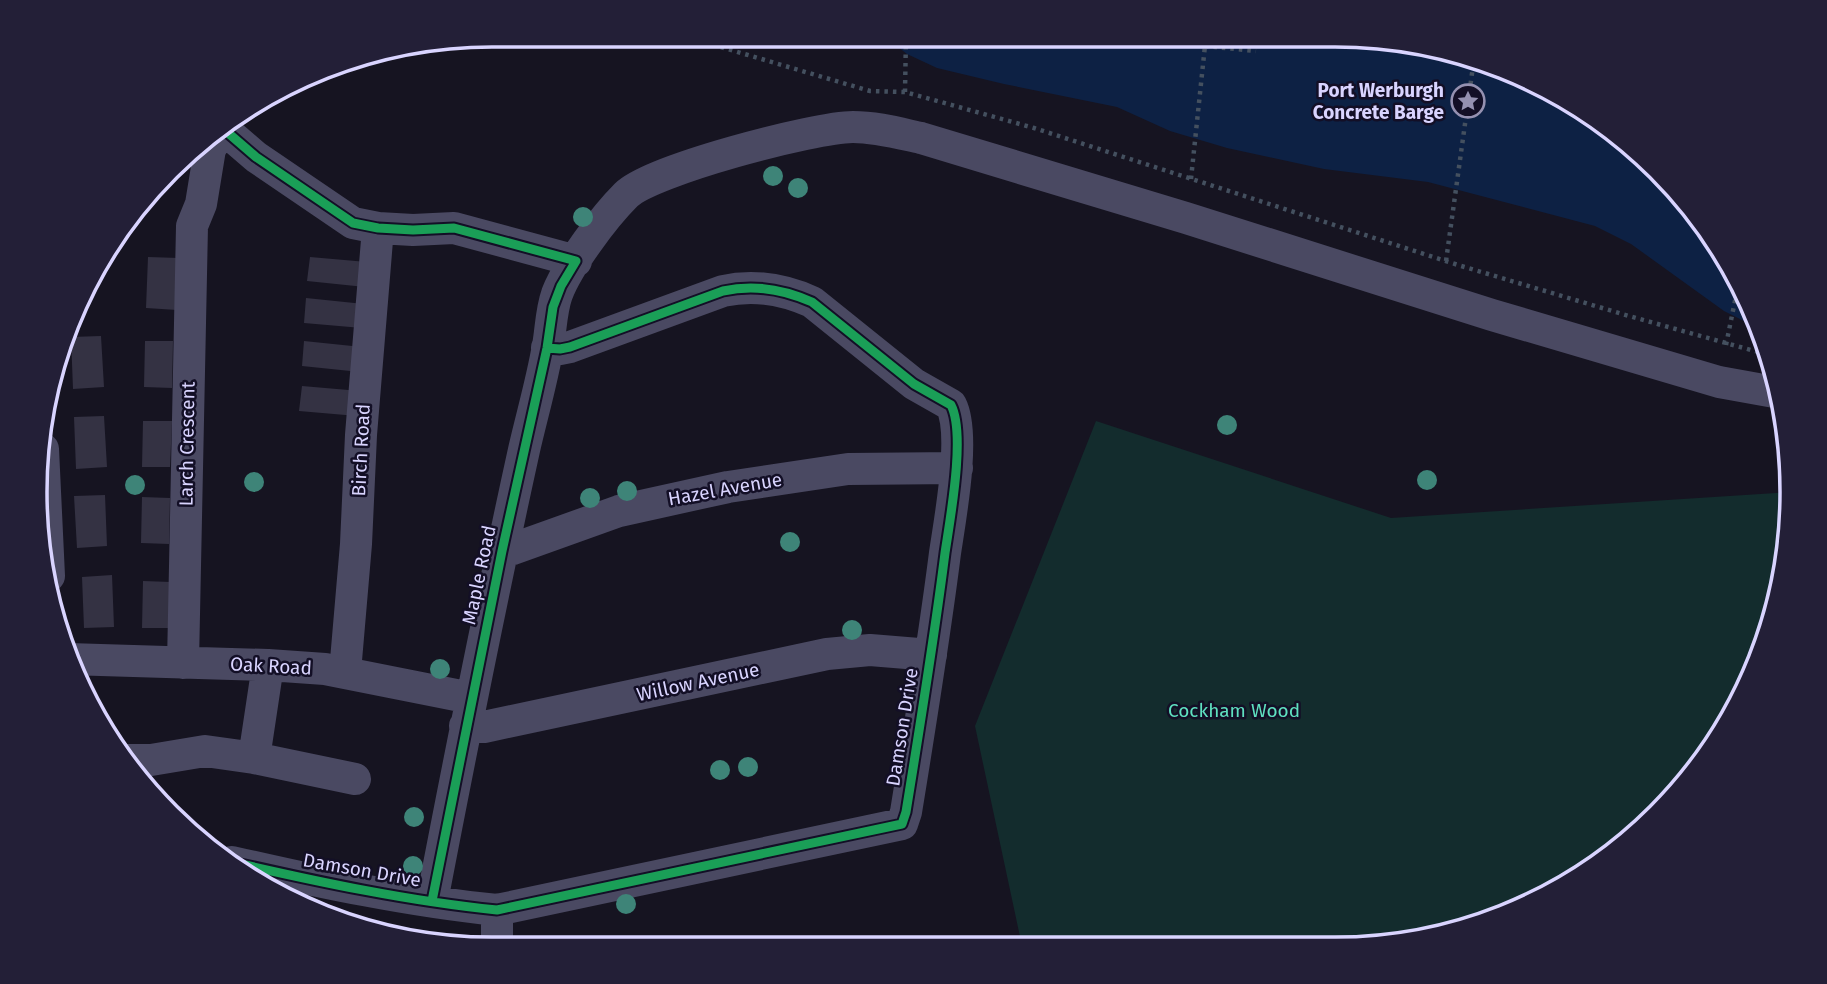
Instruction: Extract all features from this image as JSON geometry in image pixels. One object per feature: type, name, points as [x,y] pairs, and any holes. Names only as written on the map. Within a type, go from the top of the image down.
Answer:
[{"type":"street","name":"Maple Road","points":[[432,901],[468,712],[547,348],[553,307],[561,286],[576,261],[617,205],[640,184],[672,170],[798,136],[842,128],[866,128],[920,138],[1107,193],[1482,312],[1719,382],[1768,391]]},
{"type":"street","points":[[229,133],[256,157],[341,217],[359,225],[413,230],[454,228],[576,261]]},
{"type":"street","name":"Larch Crescent","points":[[183,663],[188,220],[201,204],[211,148]]},
{"type":"street","name":"Birch Road","points":[[345,672],[378,228]]},
{"type":"street","name":"Damson Drive","points":[[293,888],[497,910],[900,826],[904,820],[932,654],[957,468],[955,413],[951,405],[914,384],[818,307],[799,297],[760,287],[736,288],[569,347],[547,348]]},
{"type":"street","name":"Hazel Avenue","points":[[502,551],[619,511],[728,487],[848,469],[957,468]]},
{"type":"street","name":"Willow Avenue","points":[[468,712],[484,727],[827,654],[870,650],[932,654]]},
{"type":"street","name":"Oak Road","points":[[80,659],[268,665],[345,672],[468,712]]},
{"type":"street","points":[[254,758],[268,665]]},
{"type":"street","points":[[137,760],[205,751],[254,758],[355,779]]},
{"type":"street","points":[[497,910],[497,937]]},
{"type":"path","points":[[721,47],[870,91],[905,92],[1034,128],[1446,261],[1757,352]]},
{"type":"path","points":[[905,92],[906,47]]},
{"type":"path","points":[[1191,179],[1205,47]]},
{"type":"path","points":[[1215,47],[1255,51]]},
{"type":"path","points":[[1446,261],[1473,69]]},
{"type":"path","points":[[1727,344],[1736,299]]},
{"type":"green space","name":"Cockham Wood","points":[[1096,421],[1391,518],[1780,493],[1776,550],[1765,607],[1756,635],[1734,689],[1688,763],[1628,826],[1582,862],[1532,891],[1450,922],[1364,936],[1020,937],[975,726]]},
{"type":"water","points":[[898,47],[1335,47],[1393,51],[1450,62],[1532,93],[1582,122],[1628,158],[1688,221],[1720,270],[1746,322],[1724,311],[1631,244],[1595,226],[1428,182],[1324,169],[1227,148],[1170,131],[1117,107],[937,68]]},
{"type":"building","points":[[148,257],[179,258],[177,310],[146,308]]},
{"type":"building","points":[[310,257],[367,262],[365,287],[307,281]]},
{"type":"building","points":[[306,298],[364,304],[362,328],[304,323]]},
{"type":"building","points":[[101,336],[104,387],[73,389],[71,348],[76,337]]},
{"type":"building","points":[[145,341],[173,341],[172,388],[144,387]]},
{"type":"building","points":[[304,341],[362,347],[360,372],[302,366]]},
{"type":"building","points":[[302,386],[360,391],[357,416],[299,411]]},
{"type":"building","points":[[104,416],[107,467],[76,469],[74,417]]},
{"type":"building","points":[[143,421],[172,421],[170,467],[142,467]]},
{"type":"building","points":[[105,495],[107,546],[77,548],[74,496]]},
{"type":"building","points":[[142,497],[170,498],[169,544],[141,543]]},
{"type":"building","points":[[112,575],[114,627],[84,628],[82,577]]},
{"type":"building","points":[[143,581],[171,582],[170,628],[142,628]]},
{"type":"cycle path","points":[[229,134],[256,157],[353,223],[413,230],[454,228],[576,261],[561,286],[553,307],[547,348],[502,551],[432,901]]},
{"type":"cycle path","points":[[253,867],[430,902],[497,910],[902,824],[922,715],[953,499],[957,436],[951,405],[914,384],[812,302],[768,289],[723,291],[570,347],[547,348]]},
{"type":"place","name":"Port Werburgh Concrete Barge","points":[[1468,101]]}]
